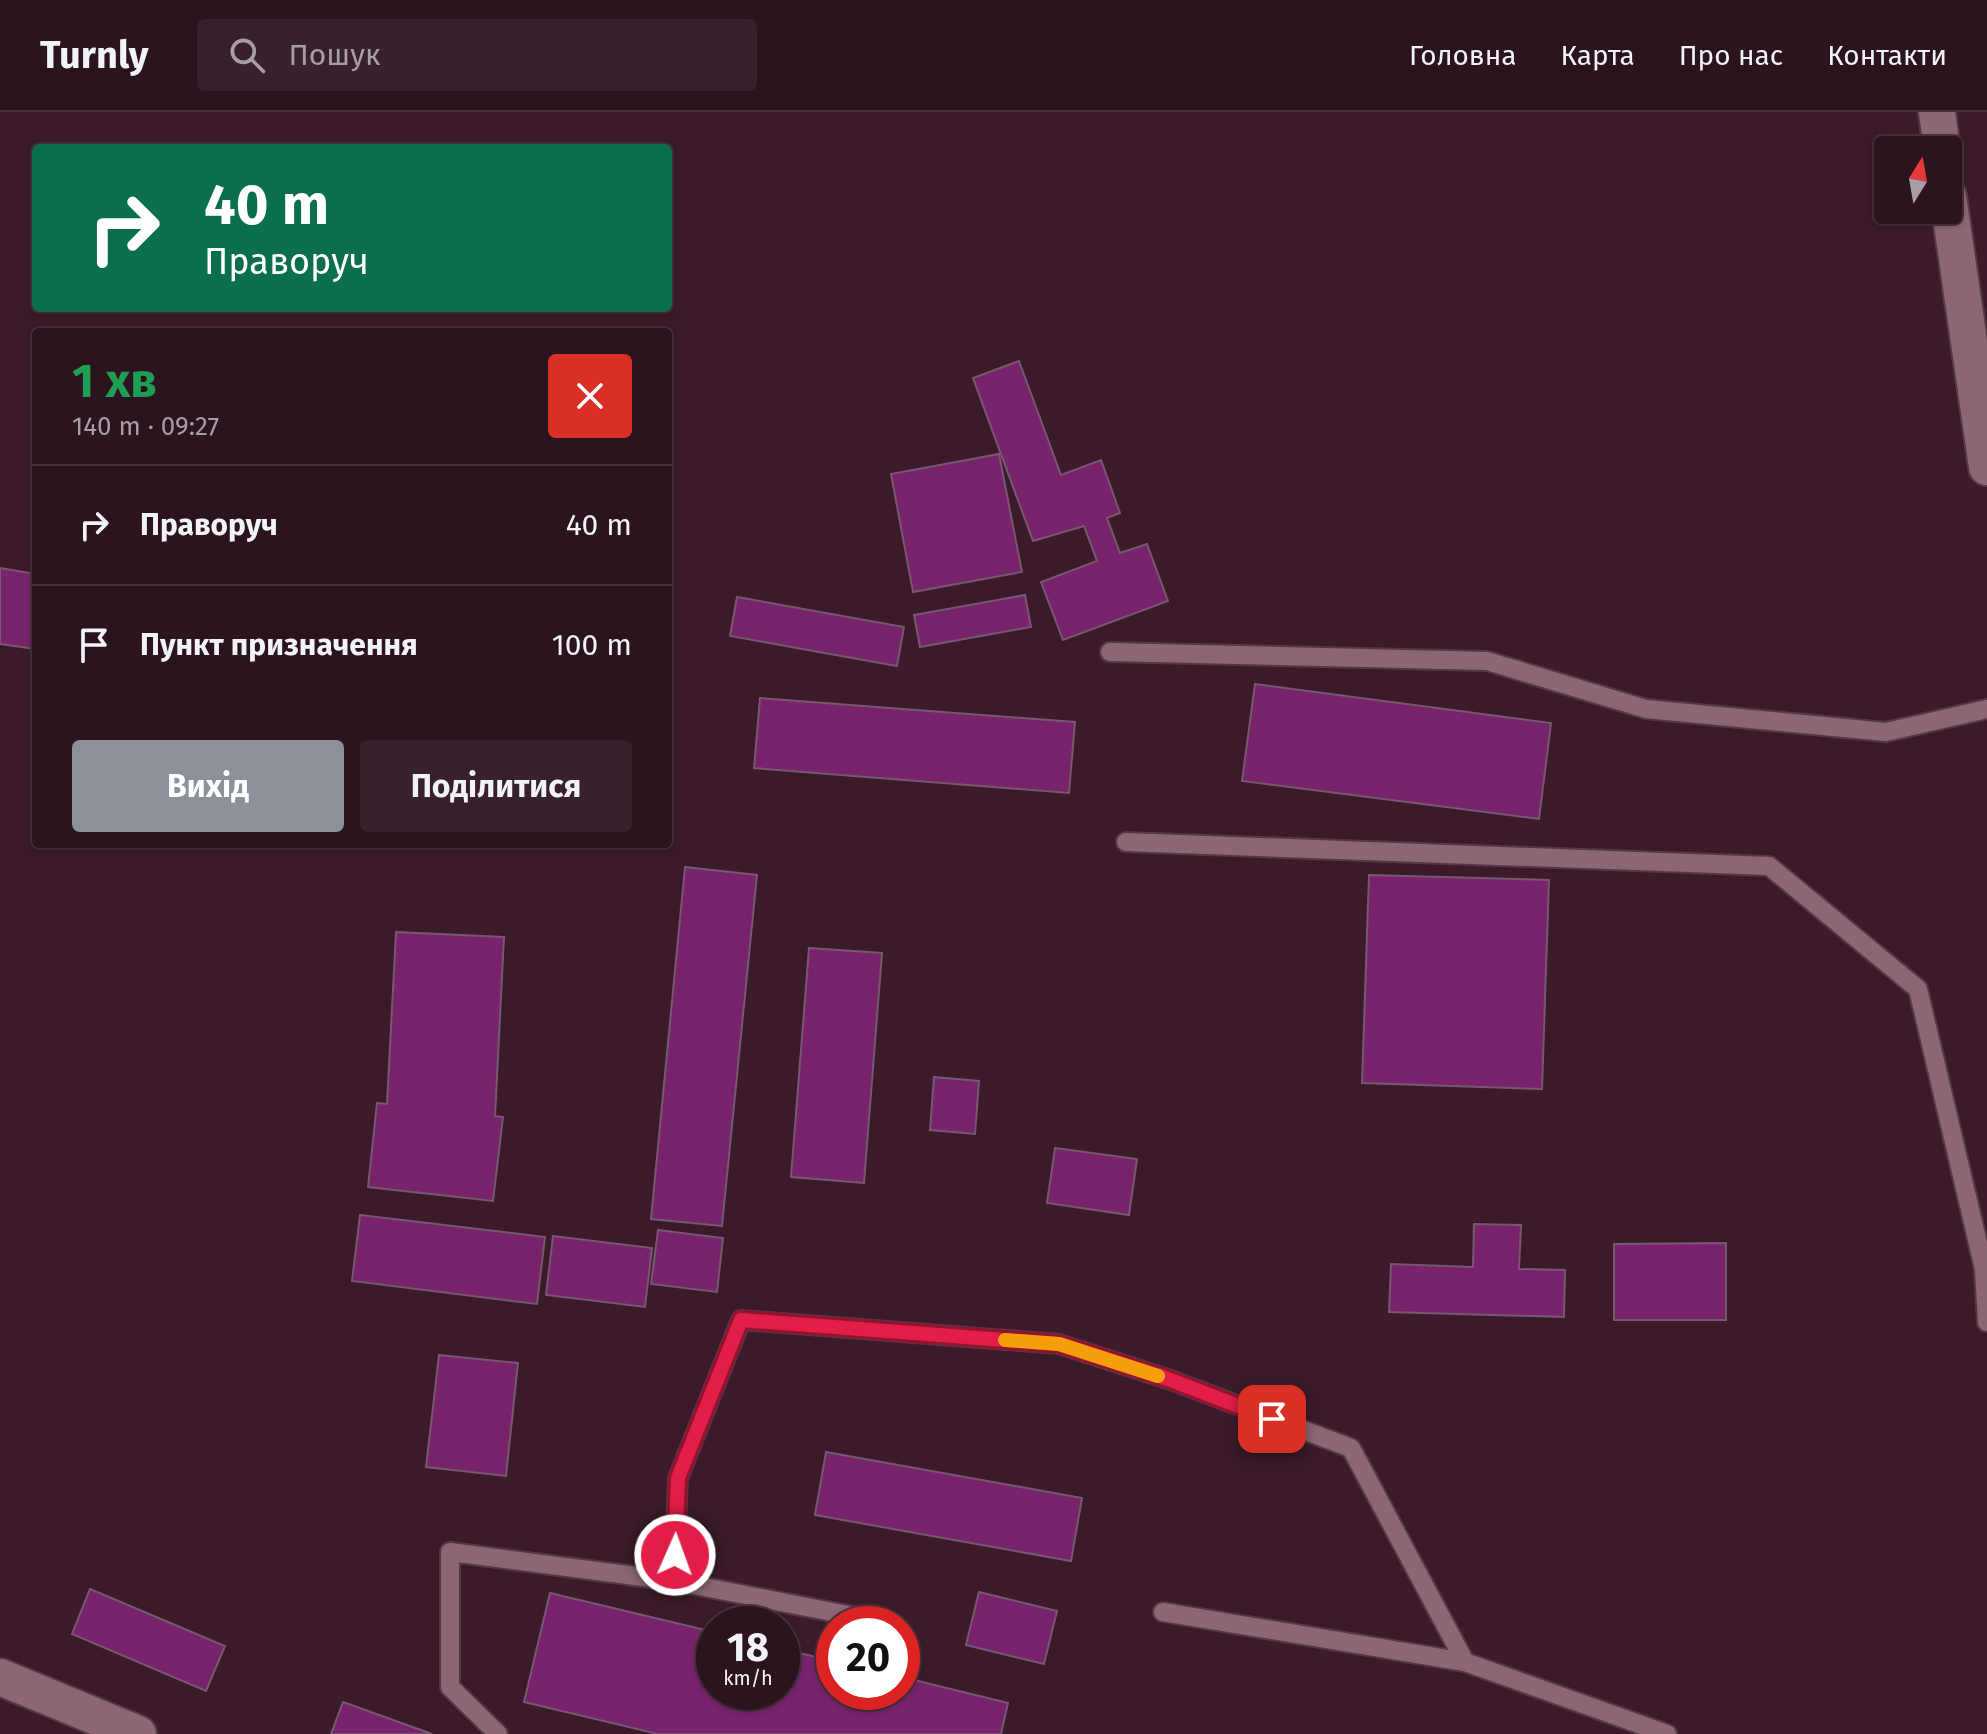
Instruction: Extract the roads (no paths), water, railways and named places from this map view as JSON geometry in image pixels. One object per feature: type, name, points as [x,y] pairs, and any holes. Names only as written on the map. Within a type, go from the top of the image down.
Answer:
[{"type":"street","points":[[1937,112],[1940,136]]},
{"type":"street","points":[[1952,224],[1987,467]]},
{"type":"street","points":[[0,1677],[138,1734]]},
{"type":"lane","points":[[1110,652],[1487,661],[1646,709],[1886,732],[1987,709]]},
{"type":"lane","points":[[1126,842],[1769,866],[1918,989],[1984,1269],[1987,1322]]},
{"type":"lane","points":[[674,1581],[678,1478],[741,1320],[1059,1344],[1168,1379],[1351,1448],[1465,1662]]},
{"type":"lane","points":[[498,1734],[450,1687],[450,1552],[674,1581],[816,1609]]},
{"type":"lane","points":[[1163,1612],[1465,1662],[1667,1734]]}]
